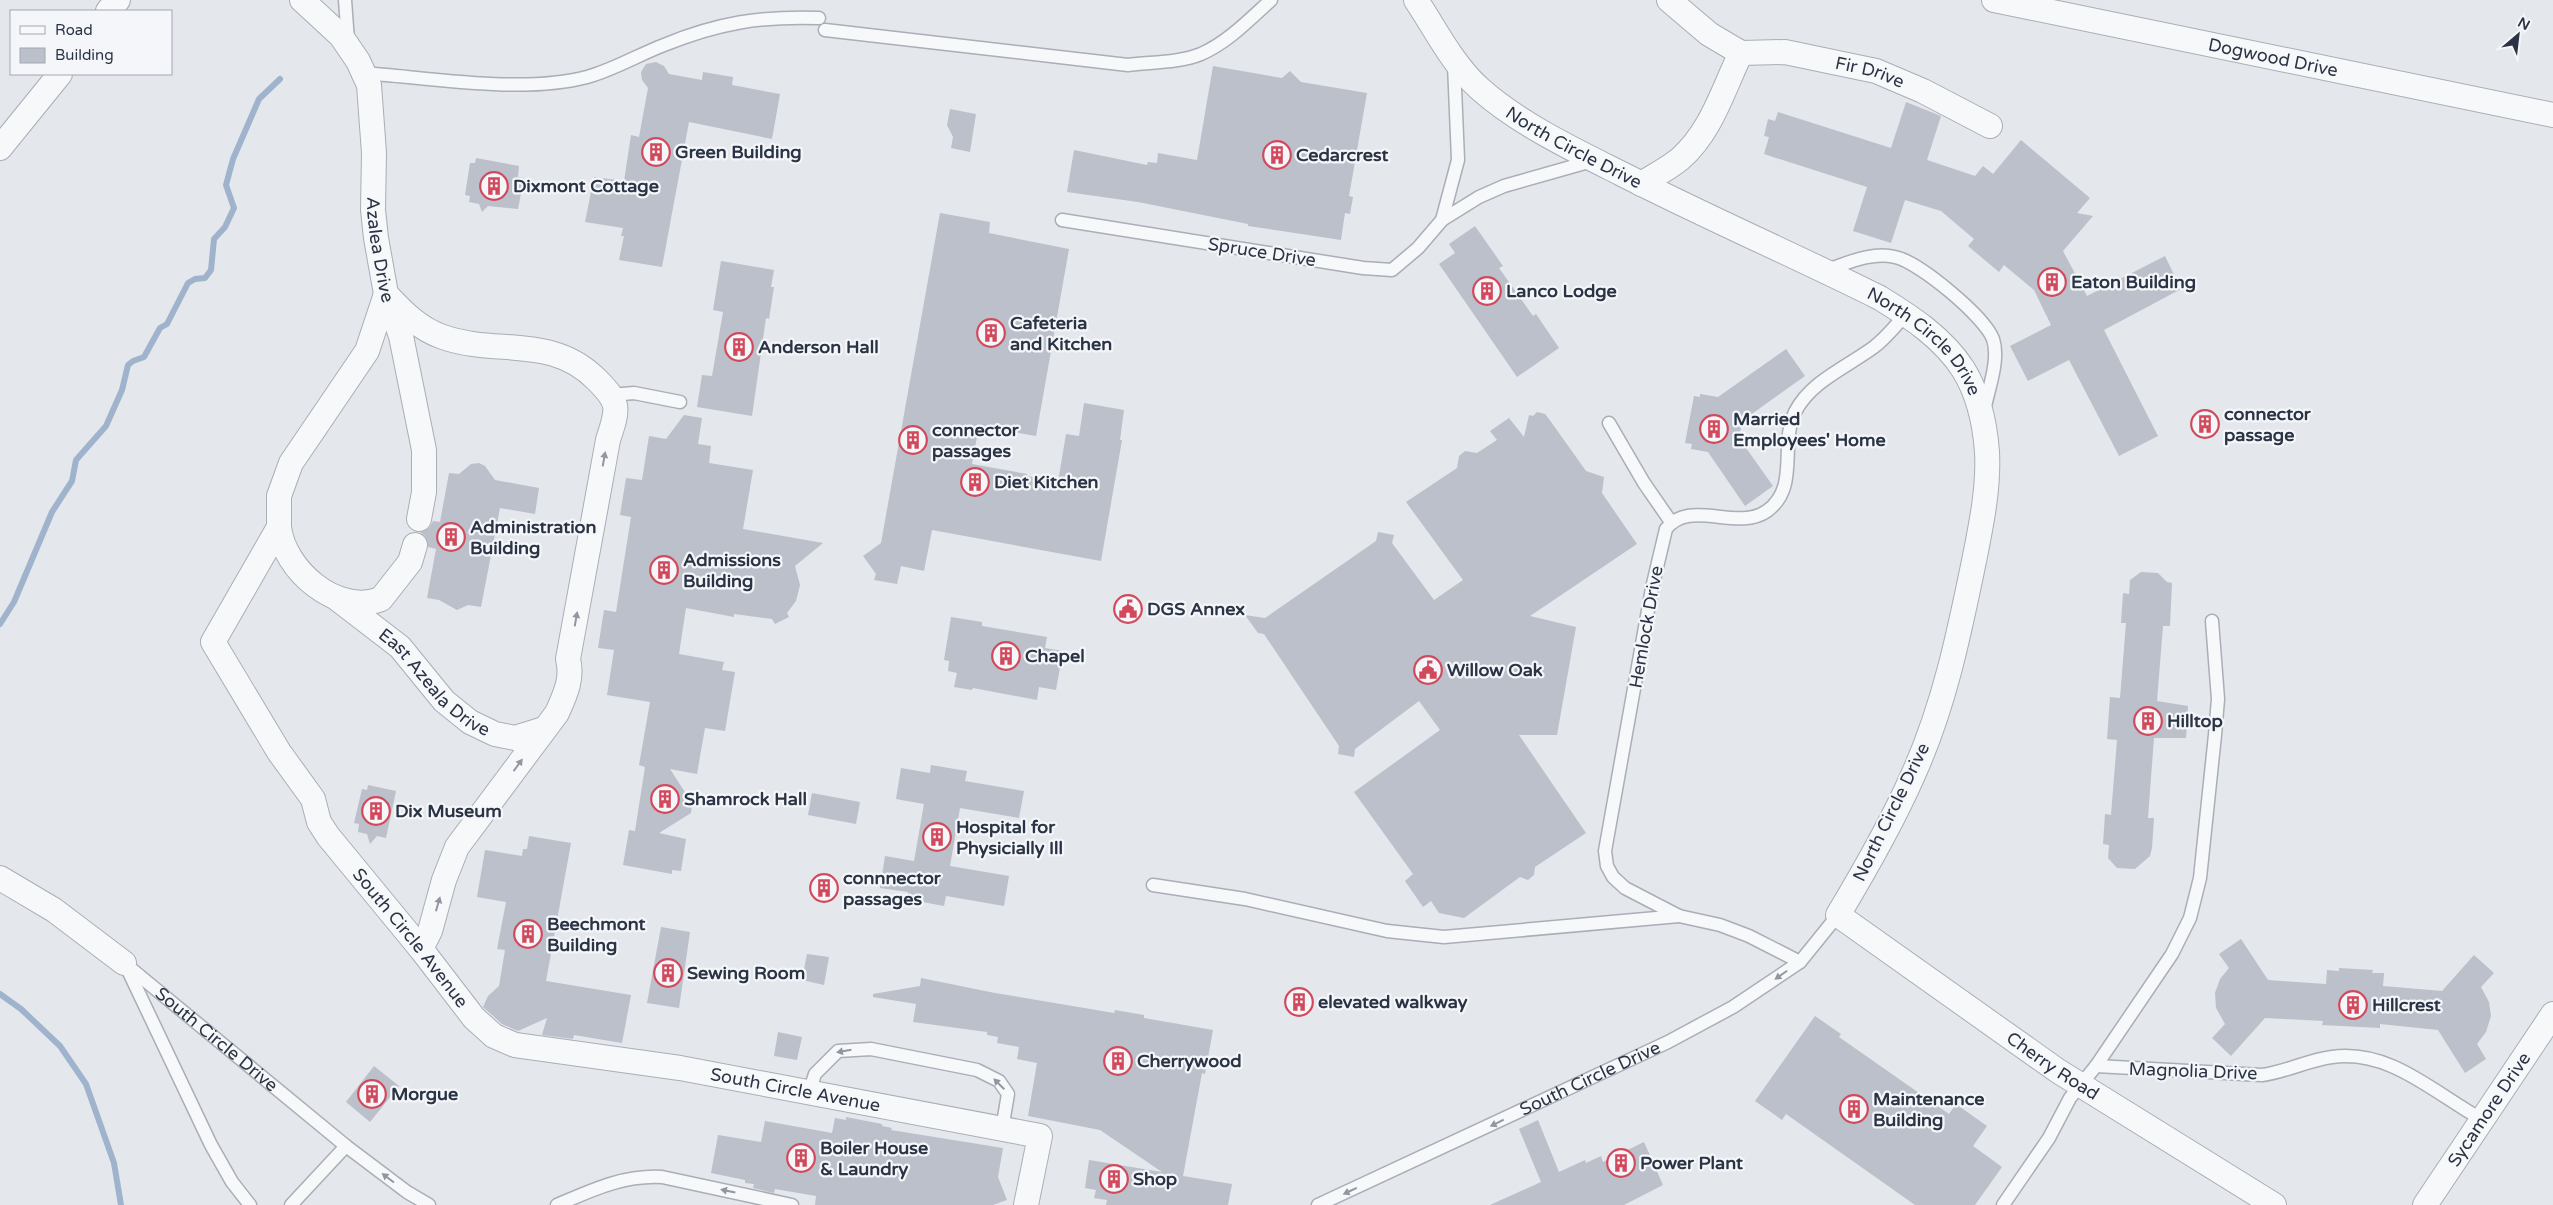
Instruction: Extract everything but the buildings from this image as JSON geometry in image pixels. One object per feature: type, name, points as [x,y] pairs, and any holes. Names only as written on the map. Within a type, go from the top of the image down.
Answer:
[{"type":"street","points":[[109,10],[118,0]]},
{"type":"street","name":"Azalea Drive","points":[[302,0],[328,23],[349,48],[364,72],[372,102],[374,153],[373,210],[386,294],[401,336],[422,434],[425,470],[419,519]]},
{"type":"street","name":"North Circle Drive","points":[[1416,0],[1454,59],[1481,90],[1498,102],[1594,160],[1880,298],[1906,314],[1935,338],[1962,368],[1978,403],[1982,419],[1986,447],[1987,480],[1968,592],[1948,676],[1913,777],[1838,915]]},
{"type":"street","points":[[1641,184],[1680,158],[1699,138],[1715,113],[1724,87],[1741,53],[1709,34],[1669,0]]},
{"type":"street","name":"Dogwood Drive","points":[[1994,0],[2553,115]]},
{"type":"street","name":"Fir Drive","points":[[1741,53],[1785,52],[1876,72],[1923,91],[1990,126]]},
{"type":"street","points":[[0,148],[59,75]]},
{"type":"street","points":[[415,545],[410,562],[381,599],[356,603],[334,597],[308,579],[291,560],[281,539],[279,528],[278,496],[286,474],[302,445],[345,386],[367,351],[386,294],[412,321],[441,337],[470,344],[530,348],[569,358],[586,369],[611,395],[616,401],[617,412],[608,440],[568,659],[569,682],[557,712],[457,847],[444,880],[430,931],[421,949]]},
{"type":"street","name":"South Circle Avenue","points":[[279,528],[213,642],[279,752],[314,799],[318,822],[421,949],[474,1018],[494,1036],[515,1045],[680,1068],[1040,1136],[1026,1205]]},
{"type":"street","name":"East Azeala Drive","points":[[334,597],[400,647],[444,701],[470,722],[495,734],[515,738],[544,729]]},
{"type":"street","name":"South Circle Drive","points":[[0,878],[54,910],[124,963]]},
{"type":"street","name":"Cherry Road","points":[[1838,915],[2080,1085],[2274,1205]]},
{"type":"street","name":"Sycamore Drive","points":[[2425,1205],[2553,1014]]},
{"type":"lane","points":[[345,0],[349,48]]},
{"type":"lane","points":[[825,30],[1128,65],[1200,55],[1228,39],[1271,0]]},
{"type":"lane","points":[[364,72],[465,82],[551,84],[588,76],[665,44],[733,22],[776,16],[819,18]]},
{"type":"lane","name":"Spruce Drive","points":[[1442,220],[1458,160],[1454,59]]},
{"type":"lane","name":"Spruce Drive","points":[[1062,220],[1363,268],[1392,270],[1418,248],[1442,220],[1478,197],[1504,186],[1594,160]]},
{"type":"lane","points":[[1824,271],[1872,256],[1895,257],[1915,266],[1944,287],[1967,308],[1993,340],[1994,364],[1982,419]]},
{"type":"lane","points":[[1610,423],[1644,483],[1671,522],[1692,516],[1741,519],[1759,515],[1771,507],[1784,489],[1788,469],[1787,441],[1791,423],[1799,406],[1826,379],[1875,346],[1906,314]]},
{"type":"lane","points":[[611,395],[634,393],[680,402]]},
{"type":"lane","name":"Hemlock Drive","points":[[1671,522],[1663,535],[1652,588],[1605,851],[1607,866],[1613,878],[1625,888],[1679,916],[1720,925],[1749,936],[1800,962]]},
{"type":"lane","points":[[2003,1205],[2049,1138],[2070,1098],[2096,1066],[2172,954],[2190,918],[2200,878],[2218,699],[2212,622]]},
{"type":"lane","points":[[1153,885],[1245,899],[1387,931],[1444,937],[1679,916]]},
{"type":"lane","name":"South Circle Drive","points":[[1318,1205],[1668,1042],[1733,1007],[1800,962],[1838,915]]},
{"type":"lane","points":[[124,963],[211,1145],[232,1182],[250,1205]]},
{"type":"lane","name":"South Circle Drive","points":[[124,963],[346,1146],[406,1192],[429,1205]]},
{"type":"lane","points":[[809,1093],[815,1074],[838,1051],[871,1048],[977,1070],[999,1081],[1008,1094],[1002,1129]]},
{"type":"lane","name":"Magnolia Drive","points":[[2096,1066],[2240,1075],[2278,1072],[2311,1061],[2334,1057],[2370,1058],[2416,1078],[2481,1119]]},
{"type":"lane","points":[[291,1205],[346,1146]]},
{"type":"lane","points":[[557,1205],[610,1183],[662,1177],[792,1205]]},
{"type":"waterway","points":[[0,624],[14,602],[52,512],[72,481],[76,460],[106,426],[122,390],[128,365],[144,357],[160,328],[167,324],[188,283],[195,279],[205,278],[211,270],[214,239],[225,227],[234,208],[226,185],[233,159],[259,99],[280,79]]},
{"type":"waterway","points":[[0,994],[21,1009],[60,1046],[86,1084],[114,1163],[121,1205]]},
{"type":"place","name":"Green Building","points":[[656,152]]},
{"type":"place","name":"Cedarcrest","points":[[1277,155]]},
{"type":"place","name":"Dixmont Cottage","points":[[494,186]]},
{"type":"place","name":"Eaton Building","points":[[2052,282]]},
{"type":"place","name":"Lanco Lodge","points":[[1487,291]]},
{"type":"place","name":"Cafeteria and Kitchen","points":[[991,333]]},
{"type":"place","name":"Anderson Hall","points":[[739,347]]},
{"type":"place","name":"connector passage","points":[[2205,424]]},
{"type":"place","name":"Married Employees' Home","points":[[1714,429]]},
{"type":"place","name":"connector passages","points":[[913,440]]},
{"type":"place","name":"Diet Kitchen","points":[[975,482]]},
{"type":"place","name":"Administration Building","points":[[451,537]]},
{"type":"place","name":"Admissions Building","points":[[664,570]]},
{"type":"place","name":"DGS Annex","points":[[1128,609]]},
{"type":"place","name":"Chapel","points":[[1006,656]]},
{"type":"place","name":"Willow Oak","points":[[1428,670]]},
{"type":"place","name":"Hilltop","points":[[2148,721]]},
{"type":"place","name":"Shamrock Hall","points":[[665,799]]},
{"type":"place","name":"Dix Museum","points":[[376,811]]},
{"type":"place","name":"Hospital for Physicially Ill","points":[[937,837]]},
{"type":"place","name":"connnector passages","points":[[824,888]]},
{"type":"place","name":"Beechmont Building","points":[[528,934]]},
{"type":"place","name":"Sewing Room","points":[[668,973]]},
{"type":"place","name":"elevated walkway","points":[[1299,1002]]},
{"type":"place","name":"Hillcrest","points":[[2353,1005]]},
{"type":"place","name":"Cherrywood","points":[[1118,1061]]},
{"type":"place","name":"Morgue","points":[[372,1094]]},
{"type":"place","name":"Maintenance Building","points":[[1854,1109]]},
{"type":"place","name":"Boiler House & Laundry","points":[[801,1158]]},
{"type":"place","name":"Power Plant","points":[[1621,1163]]},
{"type":"place","name":"Shop","points":[[1114,1179]]}]
